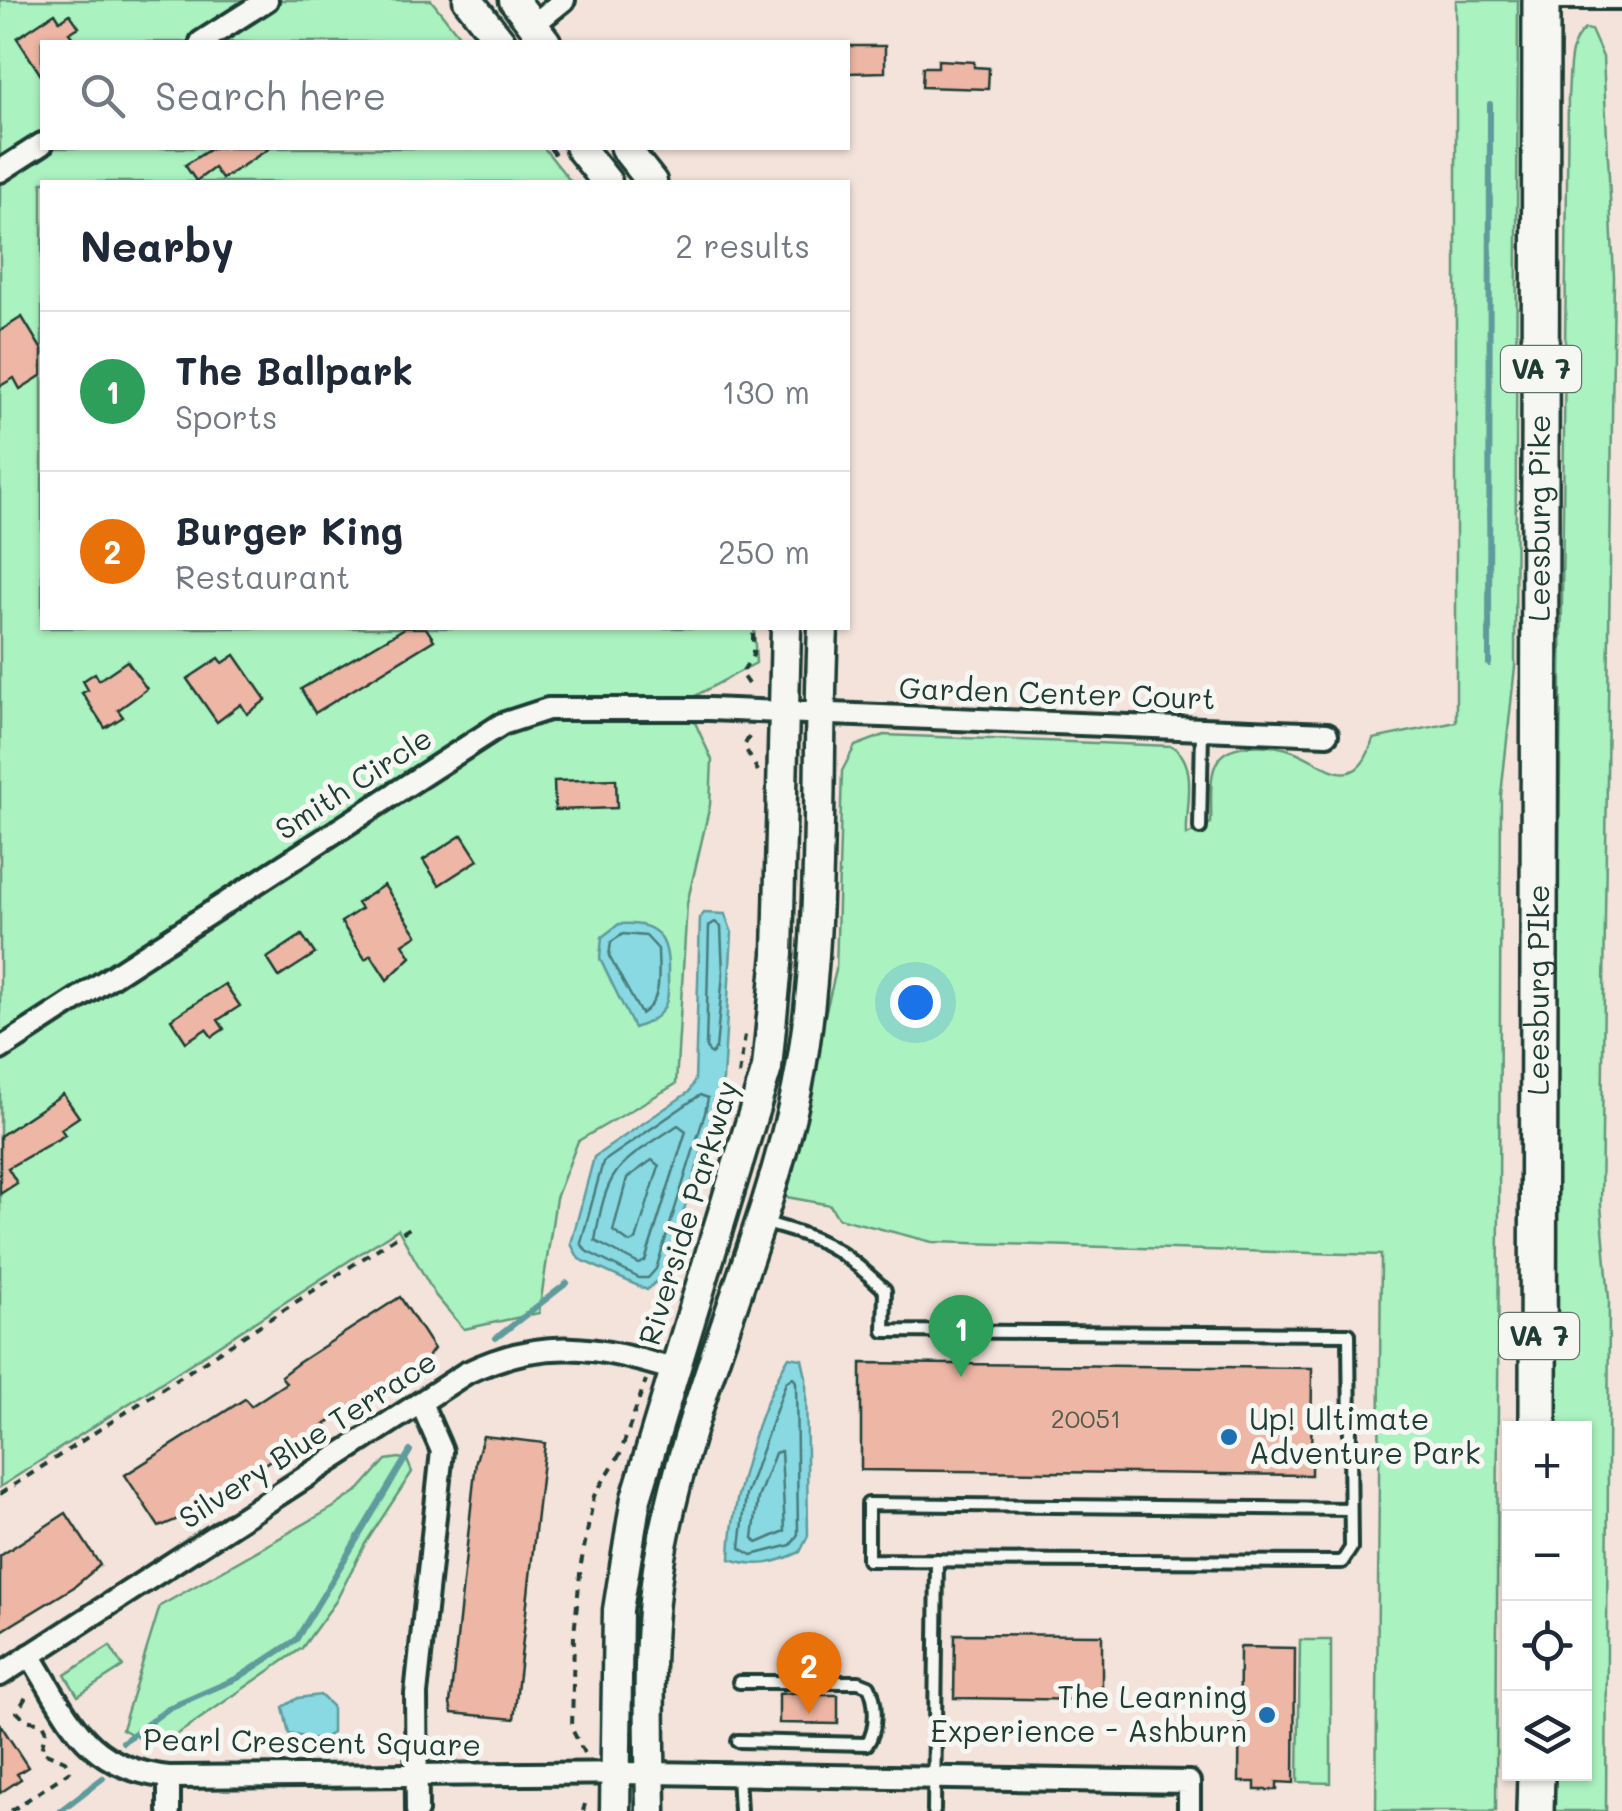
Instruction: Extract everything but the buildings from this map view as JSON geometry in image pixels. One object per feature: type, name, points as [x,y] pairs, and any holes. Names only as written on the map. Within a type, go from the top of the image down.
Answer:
[{"type":"highway","name":"Leesburg Pike","points":[[1541,2],[1542,734]]},
{"type":"highway","name":"Leesburg PIke","points":[[1538,1421],[1542,734]]},
{"type":"highway","points":[[1536,1781],[1536,1811]]},
{"type":"main road","points":[[468,0],[499,40]]},
{"type":"main road","points":[[514,0],[539,34]]},
{"type":"main road","points":[[582,150],[605,180]]},
{"type":"main road","points":[[627,150],[650,180]]},
{"type":"main road","name":"Riverside Parkway","points":[[615,1811],[621,1580],[636,1498],[664,1367],[767,1068],[778,954],[786,630]]},
{"type":"main road","points":[[651,1811],[652,1632],[662,1546],[790,1117],[808,1013],[823,630]]},
{"type":"street","points":[[204,40],[267,0]]},
{"type":"street","points":[[539,34],[564,0]]},
{"type":"street","points":[[0,171],[40,145]]},
{"type":"street","name":"Smith Circle","points":[[0,1049],[502,724],[564,708],[784,714]]},
{"type":"street","name":"Garden Center Court","points":[[784,714],[1327,734]]},
{"type":"street","name":"Silvery Blue Terrace","points":[[0,1674],[466,1373],[522,1351],[615,1352],[664,1367]]},
{"type":"street","points":[[418,1811],[416,1694],[442,1451],[421,1403]]},
{"type":"street","name":"Pearl Crescent Square","points":[[30,1655],[88,1744],[104,1759],[133,1774],[168,1777],[651,1773],[1188,1782],[1189,1811]]},
{"type":"street","points":[[168,1777],[169,1811]]},
{"type":"lane","points":[[1541,2],[1622,4]]},
{"type":"lane","points":[[1200,828],[1202,730]]},
{"type":"lane","points":[[761,1222],[824,1240],[852,1259],[886,1290],[884,1331],[1349,1334],[1350,1509],[1350,1548],[1348,1560],[868,1560],[868,1504],[1350,1509]]},
{"type":"lane","points":[[934,1811],[937,1560]]},
{"type":"lane","points":[[738,1741],[868,1744],[874,1731],[873,1695],[869,1686],[859,1682],[739,1682]]},
{"type":"lane","points":[[738,1774],[740,1811]]},
{"type":"path","points":[[748,684],[740,674],[753,655],[754,630]]},
{"type":"path","points":[[749,737],[744,746],[755,759],[759,780]]},
{"type":"path","points":[[739,1077],[747,1022]]},
{"type":"path","points":[[0,1494],[416,1224]]},
{"type":"path","points":[[584,1753],[572,1729],[580,1564],[594,1496],[664,1367]]},
{"type":"path","points":[[11,1811],[70,1771],[65,1760],[40,1751],[46,1729],[43,1723],[25,1720],[16,1712],[21,1700],[30,1694],[25,1684]]},
{"type":"green space","points":[[0,0],[431,0],[462,40],[40,40],[40,150],[546,150],[569,180],[40,180],[40,630],[754,630],[756,663],[695,696],[693,718],[712,760],[710,805],[687,904],[676,1084],[578,1141],[556,1198],[539,1313],[464,1329],[435,1295],[398,1229],[0,1487]]},
{"type":"green space","points":[[1456,0],[1518,0],[1515,667],[1501,795],[1496,1811],[1376,1811],[1381,1255],[932,1242],[838,1218],[830,1205],[781,1196],[836,970],[842,771],[855,746],[884,735],[1172,746],[1181,754],[1189,775],[1187,835],[1211,823],[1215,766],[1232,750],[1252,746],[1285,749],[1327,768],[1348,772],[1366,757],[1373,739],[1456,722]]},
{"type":"green space","points":[[1585,29],[1591,30],[1603,57],[1614,277],[1601,1205],[1609,1299],[1606,1811],[1550,1811],[1550,1781],[1592,1781],[1592,1421],[1552,1421],[1568,96],[1572,51]]},
{"type":"green space","points":[[386,1460],[407,1460],[412,1472],[365,1544],[336,1601],[302,1648],[172,1738],[152,1745],[122,1729],[160,1606],[334,1507],[360,1489]]},
{"type":"green space","points":[[1300,1640],[1331,1640],[1331,1783],[1298,1782]]},
{"type":"green space","points":[[110,1646],[123,1667],[78,1696],[65,1675]]},
{"type":"water","points":[[704,913],[725,914],[732,933],[723,1080],[665,1273],[647,1290],[579,1259],[571,1244],[594,1157],[689,1092],[695,1080],[700,918]]},
{"type":"water","points":[[619,924],[652,929],[663,942],[668,961],[666,1003],[656,1017],[634,1028],[600,959],[602,937]]},
{"type":"water","points":[[789,1357],[802,1359],[806,1378],[808,1536],[800,1552],[782,1559],[758,1564],[740,1562],[730,1559],[741,1483],[757,1428]]},
{"type":"water","points":[[320,1695],[332,1706],[332,1733],[320,1740],[289,1734],[283,1707],[298,1698]]},
{"type":"waterway","points":[[1489,664],[1490,104]]},
{"type":"waterway","points":[[496,1338],[567,1283]]},
{"type":"waterway","points":[[123,1742],[169,1708],[238,1678],[296,1640],[410,1451]]},
{"type":"waterway","points":[[60,1811],[103,1778]]},
{"type":"place","name":"The Ballpark","points":[[961,1377]]},
{"type":"place","name":"Up! Ultimate Adventure Park","points":[[1229,1437]]},
{"type":"place","name":"Burger King","points":[[809,1714]]},
{"type":"place","name":"The Learning Experience - Ashburn","points":[[1267,1715]]}]
